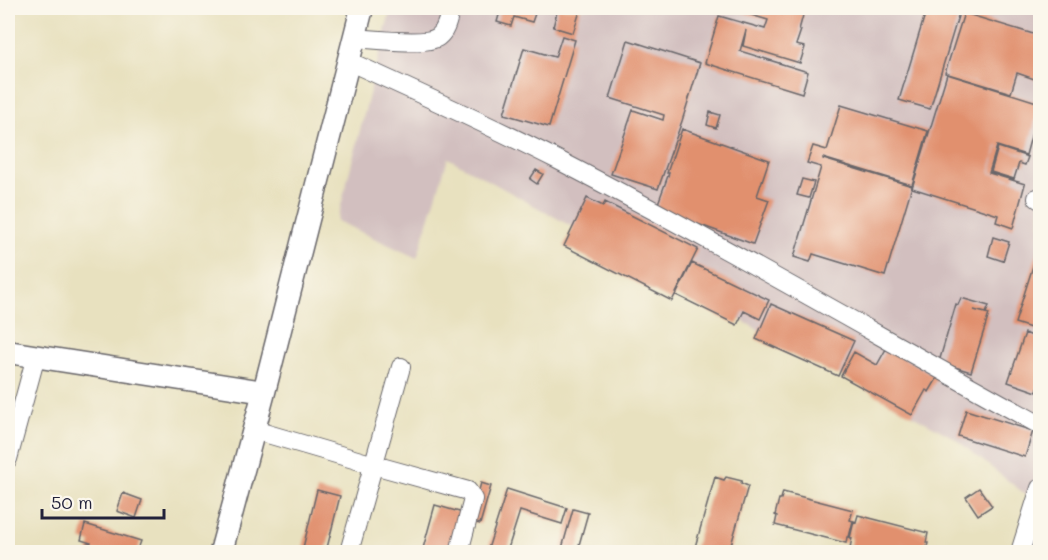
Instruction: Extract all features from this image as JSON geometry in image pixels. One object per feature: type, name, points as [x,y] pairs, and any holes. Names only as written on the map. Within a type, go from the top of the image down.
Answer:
[{"type":"main road","points":[[221,552],[362,8]]},
{"type":"main road","points":[[8,351],[264,392]]},
{"type":"street","points":[[354,38],[424,42],[437,38],[445,29],[452,8]]},
{"type":"street","points":[[348,61],[450,107],[558,160],[763,269],[1041,425]]},
{"type":"street","points":[[8,459],[36,356]]},
{"type":"street","points":[[349,552],[401,367]]},
{"type":"street","points":[[254,430],[468,491],[473,499],[459,552]]},
{"type":"street","points":[[1020,552],[1041,488]]},
{"type":"shaded area","points":[[391,8],[1040,8],[1040,506],[954,438],[448,158],[417,258],[337,221]]},
{"type":"building","points":[[501,8],[537,8],[532,22],[514,17],[511,26],[497,22]]},
{"type":"building","points":[[558,8],[581,8],[573,33],[553,27]]},
{"type":"building","points":[[728,8],[805,8],[796,45],[805,47],[800,63],[743,46],[746,30],[740,51],[808,72],[802,93],[705,63],[719,16],[765,29],[768,20]]},
{"type":"building","points":[[927,8],[943,8],[959,13],[930,109],[899,100]]},
{"type":"building","points":[[964,13],[1040,36],[1040,81],[1017,73],[1011,93],[945,73]]},
{"type":"building","points":[[562,36],[575,40],[549,127],[504,114],[524,48],[555,57]]},
{"type":"building","points":[[628,40],[700,63],[658,189],[611,174],[633,110],[663,120],[664,115],[610,98]]},
{"type":"building","points":[[947,74],[1040,103],[1026,155],[997,146],[989,173],[1025,184],[1013,228],[996,222],[998,215],[912,188]]},
{"type":"building","points":[[841,105],[928,131],[912,185],[823,158],[912,186],[885,276],[813,254],[810,262],[794,257],[821,167],[807,163],[813,146],[827,150]]},
{"type":"building","points":[[710,112],[720,115],[716,128],[707,125]]},
{"type":"building","points":[[682,129],[769,160],[757,196],[769,200],[753,244],[656,209]]},
{"type":"building","points":[[998,147],[1028,157],[1025,165],[1019,163],[1014,179],[991,172]]},
{"type":"building","points":[[536,170],[543,174],[537,184],[530,179]]},
{"type":"building","points":[[802,179],[814,182],[809,198],[797,195]]},
{"type":"building","points":[[587,198],[603,206],[605,202],[698,249],[672,301],[564,246]]},
{"type":"building","points":[[993,237],[1009,242],[1003,261],[988,256]]},
{"type":"building","points":[[1040,244],[1040,331],[1015,323]]},
{"type":"building","points":[[692,263],[769,300],[760,319],[744,311],[737,325],[676,295]]},
{"type":"building","points":[[961,298],[989,306],[986,313],[974,310],[989,314],[971,372],[939,362],[956,304],[958,305]]},
{"type":"building","points":[[771,304],[854,341],[838,376],[756,339]]},
{"type":"building","points":[[1025,333],[1040,339],[1040,381],[1037,392],[1008,382]]},
{"type":"building","points":[[886,349],[938,377],[929,392],[926,390],[912,415],[841,376],[854,352],[877,365]]},
{"type":"building","points":[[966,410],[1033,431],[1025,457],[958,436]]},
{"type":"building","points":[[715,477],[742,481],[741,483],[748,486],[729,552],[707,552],[695,547]]},
{"type":"building","points":[[481,483],[491,486],[480,524],[470,521]]},
{"type":"building","points":[[979,488],[992,506],[978,515],[966,497]]},
{"type":"building","points":[[507,489],[567,508],[562,524],[520,511],[507,552],[487,552]]},
{"type":"building","points":[[317,490],[340,496],[326,552],[302,552]]},
{"type":"building","points":[[783,492],[853,510],[850,520],[853,521],[846,543],[775,525],[777,516],[775,515]]},
{"type":"building","points":[[123,493],[142,500],[136,518],[117,511]]},
{"type":"building","points":[[435,505],[463,513],[452,552],[422,552]]},
{"type":"building","points":[[573,509],[588,513],[577,552],[561,552]]},
{"type":"building","points":[[858,515],[928,533],[926,552],[868,552],[850,548],[854,521],[856,522]]},
{"type":"building","points":[[85,524],[141,541],[137,552],[88,552],[91,543],[81,540]]}]
